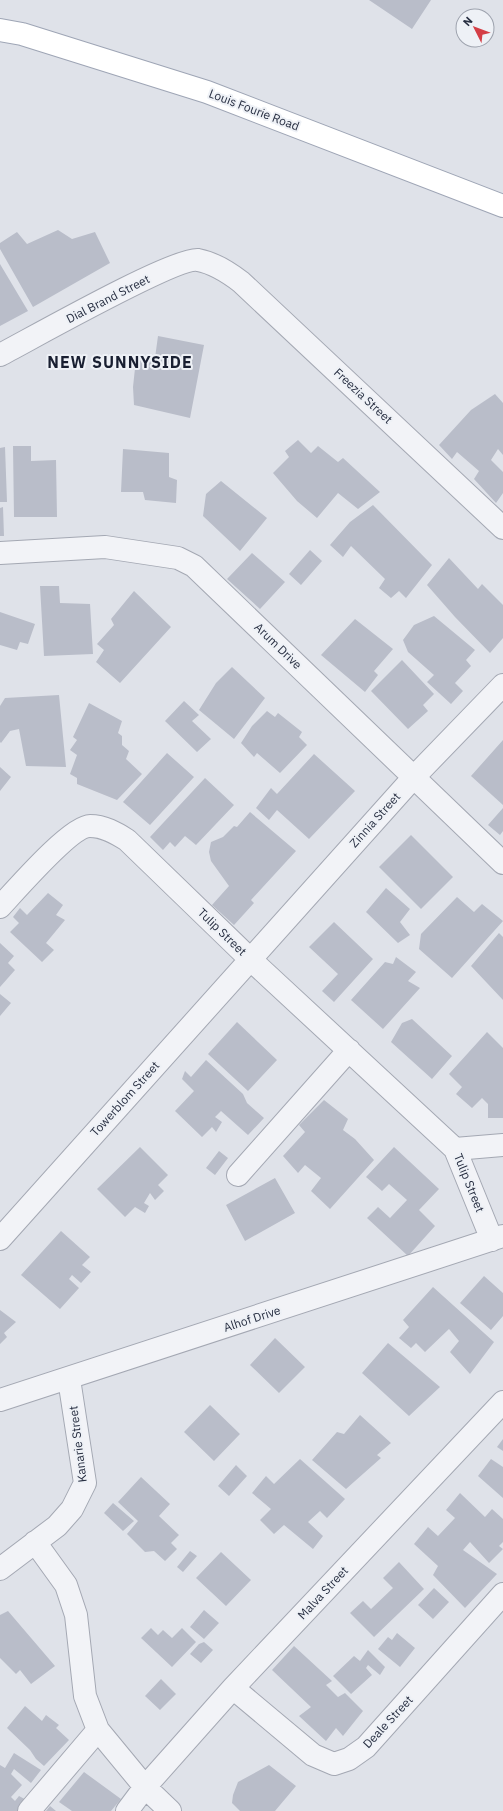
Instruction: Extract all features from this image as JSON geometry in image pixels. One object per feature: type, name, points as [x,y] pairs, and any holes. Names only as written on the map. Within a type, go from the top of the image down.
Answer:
[{"type":"main road","name":"Louis Fourie Road","points":[[0,30],[22,34],[207,92],[503,206]]},
{"type":"main road","points":[[207,92],[503,218]]},
{"type":"street","name":"Dial Brand Street","points":[[0,355],[130,286],[178,264],[196,260],[220,267]]},
{"type":"street","name":"Freezia Street","points":[[220,267],[241,282],[503,528]]},
{"type":"street","name":"Arum Drive","points":[[0,553],[105,547],[178,558],[194,566],[207,576],[413,778],[503,863]]},
{"type":"street","name":"Zinnia Street","points":[[250,959],[413,778],[503,685]]},
{"type":"street","name":"Tulip Street","points":[[0,907],[68,837],[89,826],[109,830],[127,840],[250,959],[456,1149],[497,1238]]},
{"type":"street","name":"Towerblom Street","points":[[0,1239],[250,959]]},
{"type":"street","points":[[238,1175],[349,1050]]},
{"type":"street","points":[[456,1149],[503,1145]]},
{"type":"street","name":"Alhof Drive","points":[[0,1400],[70,1379],[497,1238]]},
{"type":"street","name":"Kanarie Street","points":[[0,1569],[57,1526],[72,1509],[85,1484],[70,1379]]},
{"type":"street","name":"Malva Street","points":[[127,1811],[145,1787],[233,1688],[503,1402]]},
{"type":"street","points":[[35,1542],[66,1585],[76,1615],[85,1696],[98,1730],[145,1787],[170,1811]]},
{"type":"street","name":"Deale Street","points":[[233,1688],[313,1755],[334,1764],[349,1759],[366,1748],[503,1594]]},
{"type":"street","points":[[29,1811],[98,1730]]},
{"type":"building","points":[[369,0],[431,0],[412,29]]},
{"type":"building","points":[[58,230],[72,239],[95,232],[110,263],[33,307],[0,249],[0,243],[17,232],[27,244]]},
{"type":"building","points":[[0,264],[28,311],[0,326]]},
{"type":"building","points":[[158,336],[204,345],[190,418],[134,405],[133,387],[136,359],[155,358]]},
{"type":"building","points":[[495,394],[503,403],[503,455],[498,449],[491,460],[503,472],[503,493],[496,503],[474,479],[479,471],[457,452],[452,459],[439,445],[471,410]]},
{"type":"building","points":[[298,440],[311,453],[318,446],[338,462],[343,458],[380,492],[358,509],[338,493],[317,518],[297,501],[273,473],[289,457],[285,451]]},
{"type":"building","points":[[13,446],[31,446],[31,461],[56,460],[57,517],[14,517]]},
{"type":"building","points":[[5,447],[7,502],[0,502],[0,448]]},
{"type":"building","points":[[123,449],[169,453],[169,477],[177,480],[176,503],[145,500],[143,492],[121,492]]},
{"type":"building","points":[[221,481],[267,518],[240,551],[203,516],[206,494]]},
{"type":"building","points":[[373,505],[432,565],[406,598],[399,591],[391,598],[379,588],[385,579],[351,546],[343,557],[330,545],[350,522]]},
{"type":"building","points":[[3,507],[4,536],[0,536],[0,508]]},
{"type":"building","points":[[310,550],[322,561],[301,585],[289,574]]},
{"type":"building","points":[[252,553],[285,582],[260,609],[227,579]]},
{"type":"building","points":[[449,558],[478,589],[482,584],[503,605],[503,638],[490,653],[455,617],[427,585]]},
{"type":"building","points":[[40,586],[59,586],[60,603],[90,604],[93,654],[44,656]]},
{"type":"building","points":[[134,591],[171,627],[120,683],[96,662],[104,650],[97,644],[114,625],[111,619]]},
{"type":"building","points":[[0,612],[35,624],[28,644],[20,642],[17,650],[0,645]]},
{"type":"building","points":[[434,616],[475,650],[466,660],[471,666],[455,683],[463,691],[451,704],[427,682],[434,675],[408,652],[403,640],[414,625]]},
{"type":"building","points":[[355,619],[393,649],[374,671],[378,675],[365,692],[321,655]]},
{"type":"building","points":[[402,660],[434,694],[423,705],[428,711],[408,729],[371,691]]},
{"type":"building","points":[[232,667],[265,698],[234,739],[199,710],[216,683]]},
{"type":"building","points":[[59,695],[66,767],[26,766],[19,729],[10,731],[1,743],[0,742],[0,706],[5,698]]},
{"type":"building","points":[[184,701],[199,715],[192,721],[211,739],[197,752],[165,721]]},
{"type":"building","points":[[89,703],[122,721],[118,733],[122,736],[122,745],[129,751],[126,759],[142,774],[117,800],[77,784],[77,778],[70,774],[77,755],[70,750],[77,740],[73,737]]},
{"type":"building","points":[[267,711],[275,717],[278,713],[302,732],[299,737],[307,745],[280,773],[257,753],[254,757],[241,743],[252,726]]},
{"type":"building","points":[[503,740],[503,805],[471,776]]},
{"type":"building","points":[[167,753],[194,777],[150,825],[123,802]]},
{"type":"building","points":[[314,754],[355,791],[309,839],[277,810],[269,820],[256,808],[271,788],[277,794]]},
{"type":"building","points":[[0,767],[11,777],[0,791]]},
{"type":"building","points":[[205,778],[234,805],[196,845],[185,836],[175,847],[170,842],[163,850],[150,837]]},
{"type":"building","points":[[503,808],[503,831],[500,835],[488,825]]},
{"type":"building","points":[[250,812],[296,851],[251,900],[254,903],[234,925],[212,905],[229,886],[211,861],[209,852],[211,842],[223,837],[234,826],[237,827]]},
{"type":"building","points":[[411,835],[453,877],[421,909],[379,867]]},
{"type":"building","points":[[386,888],[410,909],[400,922],[410,935],[398,943],[366,912]]},
{"type":"building","points":[[48,893],[63,905],[56,915],[65,920],[46,943],[54,950],[42,962],[10,932],[19,923],[13,917],[20,908],[27,915]]},
{"type":"building","points":[[457,897],[474,912],[482,904],[503,921],[452,978],[419,949],[421,934]]},
{"type":"building","points":[[334,922],[373,959],[334,1002],[322,991],[338,974],[309,947]]},
{"type":"building","points":[[499,933],[503,937],[503,1000],[471,966]]},
{"type":"building","points":[[0,943],[14,956],[8,963],[15,970],[0,987]]},
{"type":"building","points":[[396,957],[416,972],[408,981],[420,988],[383,1029],[351,1000],[385,962],[393,964]]},
{"type":"building","points":[[0,994],[11,1003],[0,1016]]},
{"type":"building","points":[[412,1019],[452,1056],[432,1079],[391,1042],[402,1023]]},
{"type":"building","points":[[237,1022],[277,1060],[248,1091],[208,1054]]},
{"type":"building","points":[[487,1032],[503,1048],[503,1118],[488,1118],[488,1104],[482,1098],[472,1108],[456,1094],[462,1087],[449,1074]]},
{"type":"building","points":[[206,1060],[243,1094],[247,1103],[264,1118],[248,1135],[221,1111],[215,1117],[222,1122],[216,1132],[212,1127],[202,1137],[175,1111],[194,1091],[182,1079],[185,1071],[191,1077]]},
{"type":"building","points":[[324,1100],[348,1119],[343,1130],[355,1139],[374,1160],[330,1209],[311,1191],[321,1178],[305,1165],[298,1173],[283,1156],[305,1132],[299,1125]]},
{"type":"building","points":[[140,1147],[168,1175],[158,1185],[164,1191],[155,1200],[150,1193],[144,1203],[149,1206],[145,1213],[135,1207],[125,1217],[97,1189]]},
{"type":"building","points":[[394,1147],[439,1189],[419,1210],[435,1226],[408,1256],[367,1218],[378,1207],[390,1218],[407,1200],[389,1184],[382,1191],[366,1177]]},
{"type":"building","points":[[219,1151],[228,1158],[215,1175],[206,1168]]},
{"type":"building","points":[[275,1178],[295,1213],[245,1241],[226,1205]]},
{"type":"building","points":[[61,1231],[90,1257],[82,1265],[91,1272],[81,1283],[72,1275],[69,1279],[79,1288],[60,1309],[21,1275]]},
{"type":"building","points":[[484,1276],[503,1293],[503,1316],[491,1330],[460,1303]]},
{"type":"building","points":[[433,1287],[494,1342],[470,1374],[450,1352],[459,1341],[449,1329],[425,1352],[416,1343],[411,1348],[399,1338],[409,1327],[403,1320]]},
{"type":"building","points":[[0,1310],[16,1322],[4,1333],[7,1337],[0,1344]]},
{"type":"building","points":[[275,1338],[305,1367],[279,1393],[250,1365]]},
{"type":"building","points":[[388,1343],[440,1387],[409,1416],[362,1373]]},
{"type":"building","points":[[210,1405],[240,1434],[214,1461],[184,1432]]},
{"type":"building","points":[[360,1415],[391,1443],[377,1455],[381,1458],[346,1489],[312,1460],[337,1432],[344,1434]]},
{"type":"building","points":[[503,1439],[503,1451],[497,1447]]},
{"type":"building","points":[[300,1459],[345,1499],[327,1518],[320,1511],[308,1522],[323,1536],[313,1549],[284,1525],[274,1534],[260,1520],[271,1509],[252,1493],[266,1476],[274,1484]]},
{"type":"building","points":[[491,1459],[503,1467],[503,1498],[478,1476]]},
{"type":"building","points":[[236,1465],[247,1476],[229,1496],[218,1486]]},
{"type":"building","points":[[141,1477],[170,1504],[159,1516],[179,1535],[171,1543],[177,1549],[165,1561],[154,1551],[145,1552],[127,1534],[138,1521],[118,1502]]},
{"type":"building","points":[[460,1493],[485,1517],[492,1509],[503,1519],[503,1542],[499,1546],[503,1549],[489,1563],[470,1542],[463,1550],[497,1574],[465,1608],[433,1575],[438,1566],[414,1544],[428,1527],[438,1536],[455,1518],[446,1510]]},
{"type":"building","points":[[113,1503],[134,1521],[123,1531],[104,1513]]},
{"type":"building","points":[[190,1551],[197,1556],[183,1572],[177,1567]]},
{"type":"building","points":[[221,1552],[251,1580],[226,1606],[196,1578]]},
{"type":"building","points":[[399,1562],[424,1589],[374,1637],[350,1613],[363,1601],[371,1609],[393,1588],[383,1578]]},
{"type":"building","points":[[434,1588],[449,1602],[433,1619],[418,1605]]},
{"type":"building","points":[[204,1610],[219,1623],[204,1639],[190,1627]]},
{"type":"building","points":[[8,1611],[55,1666],[31,1684],[20,1670],[16,1674],[0,1658],[0,1615]]},
{"type":"building","points":[[151,1628],[158,1635],[163,1630],[172,1638],[182,1628],[196,1642],[172,1667],[141,1638]]},
{"type":"building","points":[[397,1633],[415,1648],[400,1667],[378,1649],[388,1637],[392,1640]]},
{"type":"building","points":[[204,1642],[213,1650],[201,1663],[190,1654],[199,1644]]},
{"type":"building","points":[[294,1646],[332,1681],[326,1685],[338,1697],[345,1693],[363,1711],[343,1736],[336,1728],[326,1741],[299,1716],[311,1707],[272,1670]]},
{"type":"building","points":[[368,1650],[385,1667],[380,1675],[368,1665],[366,1668],[372,1675],[351,1694],[333,1676],[354,1656],[360,1661]]},
{"type":"building","points":[[161,1679],[176,1694],[160,1710],[145,1696]]},
{"type":"building","points":[[25,1706],[42,1721],[46,1715],[59,1725],[56,1728],[69,1740],[44,1766],[7,1728]]},
{"type":"building","points":[[14,1753],[41,1770],[31,1783],[14,1769],[11,1774],[22,1785],[11,1797],[15,1801],[19,1796],[30,1802],[22,1811],[0,1811],[0,1765],[5,1768]]},
{"type":"building","points":[[269,1765],[296,1786],[275,1811],[240,1811],[232,1803],[233,1795],[238,1782]]},
{"type":"building","points":[[84,1772],[121,1799],[111,1811],[72,1811],[59,1802]]},
{"type":"building","points":[[50,1806],[56,1811],[46,1811]]},
{"type":"district","name":"NEW SUNNYSIDE","points":[[120,362]]}]
